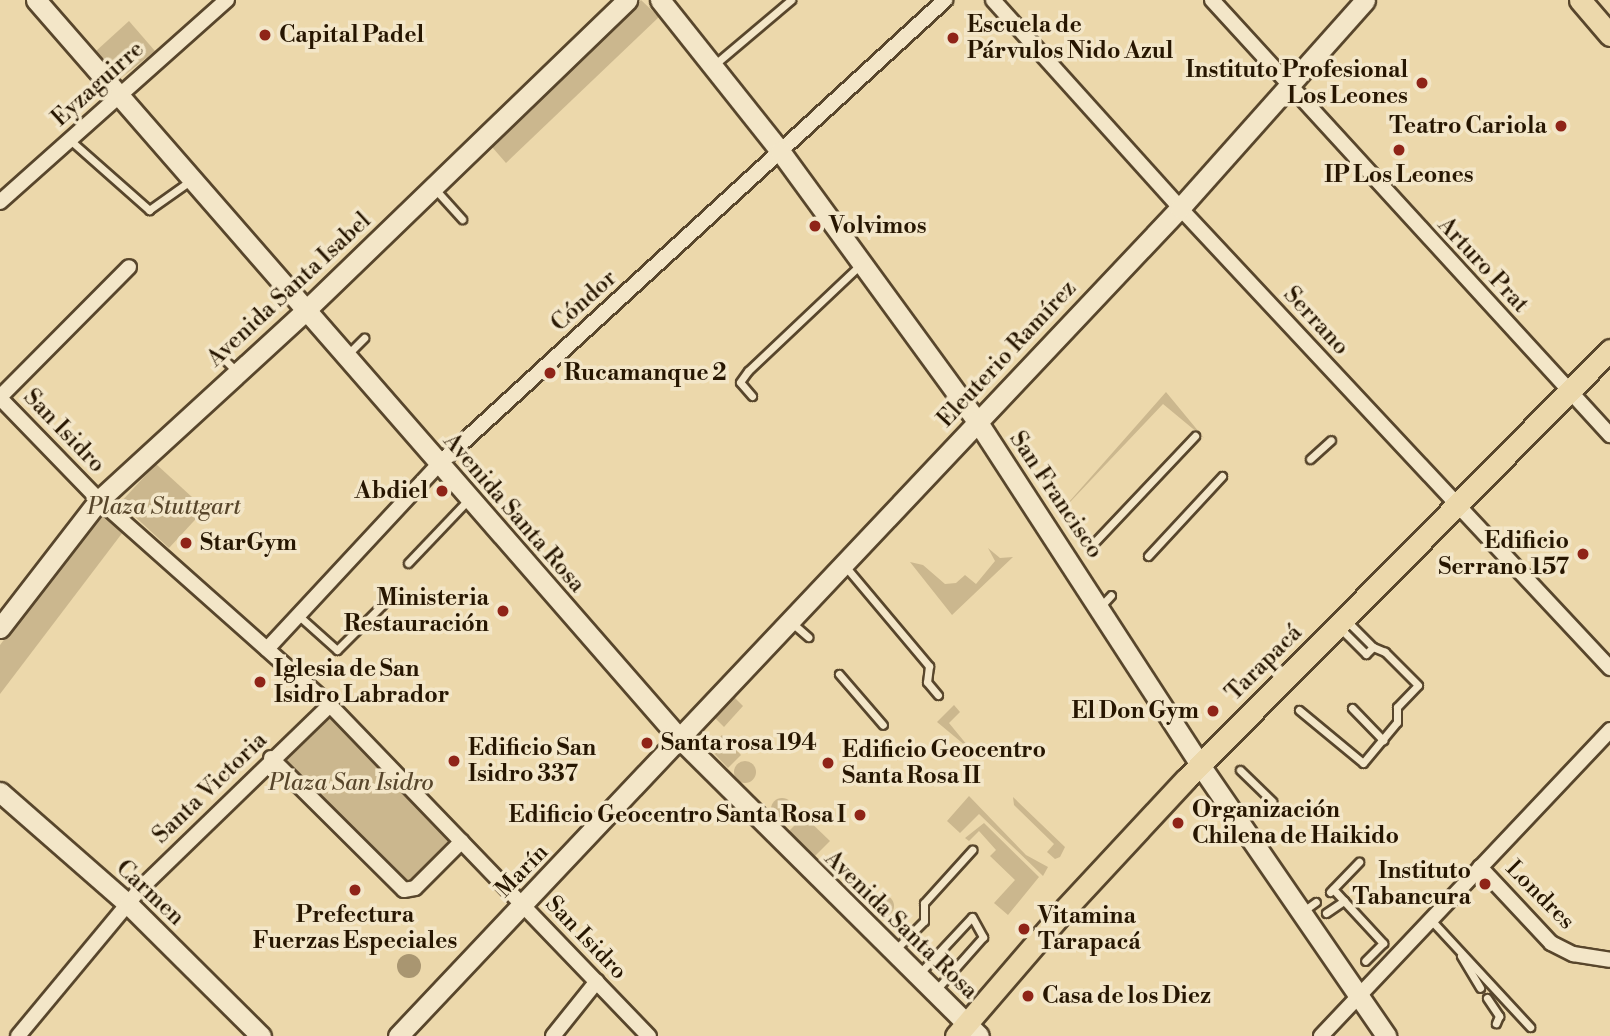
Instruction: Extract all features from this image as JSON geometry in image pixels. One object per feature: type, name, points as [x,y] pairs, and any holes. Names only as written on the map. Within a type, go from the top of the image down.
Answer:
[{"type":"main road","name":"Avenida Santa Rosa","points":[[36,0],[190,181],[680,739],[918,975],[967,1031]]},
{"type":"main road","name":"Avenida Santa Isabel","points":[[0,628],[99,500],[304,311],[627,0]]},
{"type":"main road","name":"San Francisco","points":[[660,0],[780,151],[1105,601],[1200,765],[1309,907],[1385,1036]]},
{"type":"main road","name":"Eleuterio Ramírez","points":[[680,739],[1180,208],[1365,0]]},
{"type":"main road","points":[[1580,0],[1610,34]]},
{"type":"main road","name":"Tarapacá","points":[[967,1031],[1200,765],[1610,350]]},
{"type":"main road","name":"Marín","points":[[398,1036],[680,739]]},
{"type":"main road","name":"Carmen","points":[[0,792],[129,905],[261,1036]]},
{"type":"street","name":"Eyzaguirre","points":[[0,202],[228,0]]},
{"type":"street","name":"Cóndor","points":[[267,649],[439,464],[945,0]]},
{"type":"street","name":"Serrano","points":[[993,0],[1362,411],[1457,505],[1610,668]]},
{"type":"street","name":"Arturo Prat","points":[[1212,0],[1287,87],[1610,435]]},
{"type":"street","points":[[0,398],[129,267]]},
{"type":"street","name":"San Isidro","points":[[0,398],[99,500],[330,705],[649,1036]]},
{"type":"street","name":"Santa Victoria","points":[[19,1036],[129,905],[139,889],[271,758],[330,705]]},
{"type":"street","points":[[1321,1036],[1610,730]]},
{"type":"street","points":[[271,758],[404,890],[415,888],[462,841]]},
{"type":"street","name":"Londres","points":[[1480,867],[1551,943],[1573,954],[1610,960]]},
{"type":"street","points":[[553,1036],[597,981]]},
{"type":"lane","points":[[713,66],[791,0]]},
{"type":"lane","points":[[70,140],[149,211],[190,181]]},
{"type":"lane","points":[[433,187],[462,219]]},
{"type":"lane","points":[[752,396],[740,382],[748,371],[862,264]]},
{"type":"lane","points":[[344,357],[364,338]]},
{"type":"lane","points":[[219,354],[237,373]]},
{"type":"lane","points":[[1090,547],[1195,436]]},
{"type":"lane","points":[[1310,459],[1331,440]]},
{"type":"lane","points":[[1148,556],[1222,476]]},
{"type":"lane","points":[[408,563],[470,499]]},
{"type":"lane","points":[[844,565],[929,666],[927,682],[938,695]]},
{"type":"lane","points":[[299,616],[337,650],[389,597]]},
{"type":"lane","points":[[790,621],[808,638]]},
{"type":"lane","points":[[1341,622],[1366,654],[1373,647]]},
{"type":"lane","points":[[1299,710],[1363,763],[1397,722],[1397,707],[1418,685],[1385,652],[1373,647],[1341,622]]},
{"type":"lane","points":[[839,674],[883,725]]},
{"type":"lane","points":[[1352,708],[1383,740]]},
{"type":"lane","points":[[1240,770],[1272,801]]},
{"type":"lane","points":[[893,952],[924,921],[923,903],[972,850]]},
{"type":"lane","points":[[1359,862],[1332,890],[1383,943],[1365,961]]},
{"type":"lane","points":[[1326,913],[1344,901]]},
{"type":"lane","points":[[918,975],[972,917],[978,922],[983,937],[934,992]]},
{"type":"lane","points":[[1430,920],[1530,1027]]},
{"type":"lane","points":[[1460,955],[1480,988]]},
{"type":"lane","points":[[1487,998],[1499,1016],[1496,1023]]},
{"type":"green space","points":[[641,0],[659,17],[506,163],[492,147]]},
{"type":"green space","points":[[129,21],[155,51],[121,78],[96,51]]},
{"type":"green space","points":[[1166,392],[1204,438],[1163,404],[1054,519]]},
{"type":"green space","name":"Plaza Stuttgart","points":[[156,464],[205,509],[169,548],[120,503]]},
{"type":"green space","points":[[100,513],[123,532],[0,694],[0,645]]},
{"type":"green space","points":[[988,548],[1000,558],[1013,557],[952,615],[910,562],[923,565],[945,584],[956,583],[965,575],[976,584],[995,561]]},
{"type":"green space","points":[[734,697],[743,706],[724,727],[715,718]]},
{"type":"green space","points":[[954,705],[960,712],[949,723],[972,751],[937,722]]},
{"type":"green space","name":"Plaza San Isidro","points":[[328,716],[455,842],[412,886],[283,761]]},
{"type":"green space","points":[[722,735],[741,755],[728,768],[709,748]]},
{"type":"green space","points":[[745,761],[753,764],[756,772],[753,780],[745,783],[737,780],[734,772],[737,764]]},
{"type":"green space","points":[[969,796],[1026,855],[1048,867],[1043,876],[979,814],[960,833],[947,821]]},
{"type":"green space","points":[[1013,797],[1065,847],[1060,857],[1055,859],[1047,852],[1054,844],[1014,805]]},
{"type":"green space","points":[[782,798],[790,801],[793,809],[790,817],[782,820],[774,817],[771,809],[774,801]]},
{"type":"green space","points":[[804,816],[830,841],[815,856],[789,831]]},
{"type":"green space","points":[[984,823],[1039,877],[1008,915],[994,903],[1015,880],[990,856],[996,850],[979,831],[969,841],[965,838]]},
{"type":"green space","points":[[879,895],[887,895],[894,902],[894,910],[887,917],[879,917],[872,910],[872,902]]},
{"type":"shaded area","points":[[409,954],[418,957],[421,966],[418,975],[409,978],[400,975],[397,966],[400,957]]},
{"type":"place","name":"Capital Padel","points":[[265,35]]},
{"type":"place","name":"Escuela de Párvulos Nido Azul","points":[[953,38]]},
{"type":"place","name":"Instituto Profesional Los Leones","points":[[1422,83]]},
{"type":"place","name":"Teatro Cariola","points":[[1561,126]]},
{"type":"place","name":"IP Los Leones","points":[[1399,150]]},
{"type":"place","name":"Volvimos","points":[[815,226]]},
{"type":"place","name":"Rucamanque 2","points":[[550,373]]},
{"type":"place","name":"Abdiel","points":[[442,491]]},
{"type":"place","name":"StarGym","points":[[186,543]]},
{"type":"place","name":"Edificio Serrano 157","points":[[1583,554]]},
{"type":"place","name":"Ministeria Restauración","points":[[503,611]]},
{"type":"place","name":"Iglesia de San Isidro Labrador","points":[[260,682]]},
{"type":"place","name":"El Don Gym","points":[[1213,711]]},
{"type":"place","name":"Santa rosa 194","points":[[647,743]]},
{"type":"place","name":"Edificio San Isidro 337","points":[[454,761]]},
{"type":"place","name":"Edificio Geocentro Santa Rosa II","points":[[828,763]]},
{"type":"place","name":"Edificio Geocentro Santa Rosa I","points":[[860,815]]},
{"type":"place","name":"Organización Chilena de Haikido","points":[[1178,823]]},
{"type":"place","name":"Instituto Tabancura","points":[[1485,884]]},
{"type":"place","name":"Prefectura Fuerzas Especiales","points":[[355,890]]},
{"type":"place","name":"Vitamina Tarapacá","points":[[1024,929]]},
{"type":"place","name":"Casa de los Diez","points":[[1028,996]]}]
